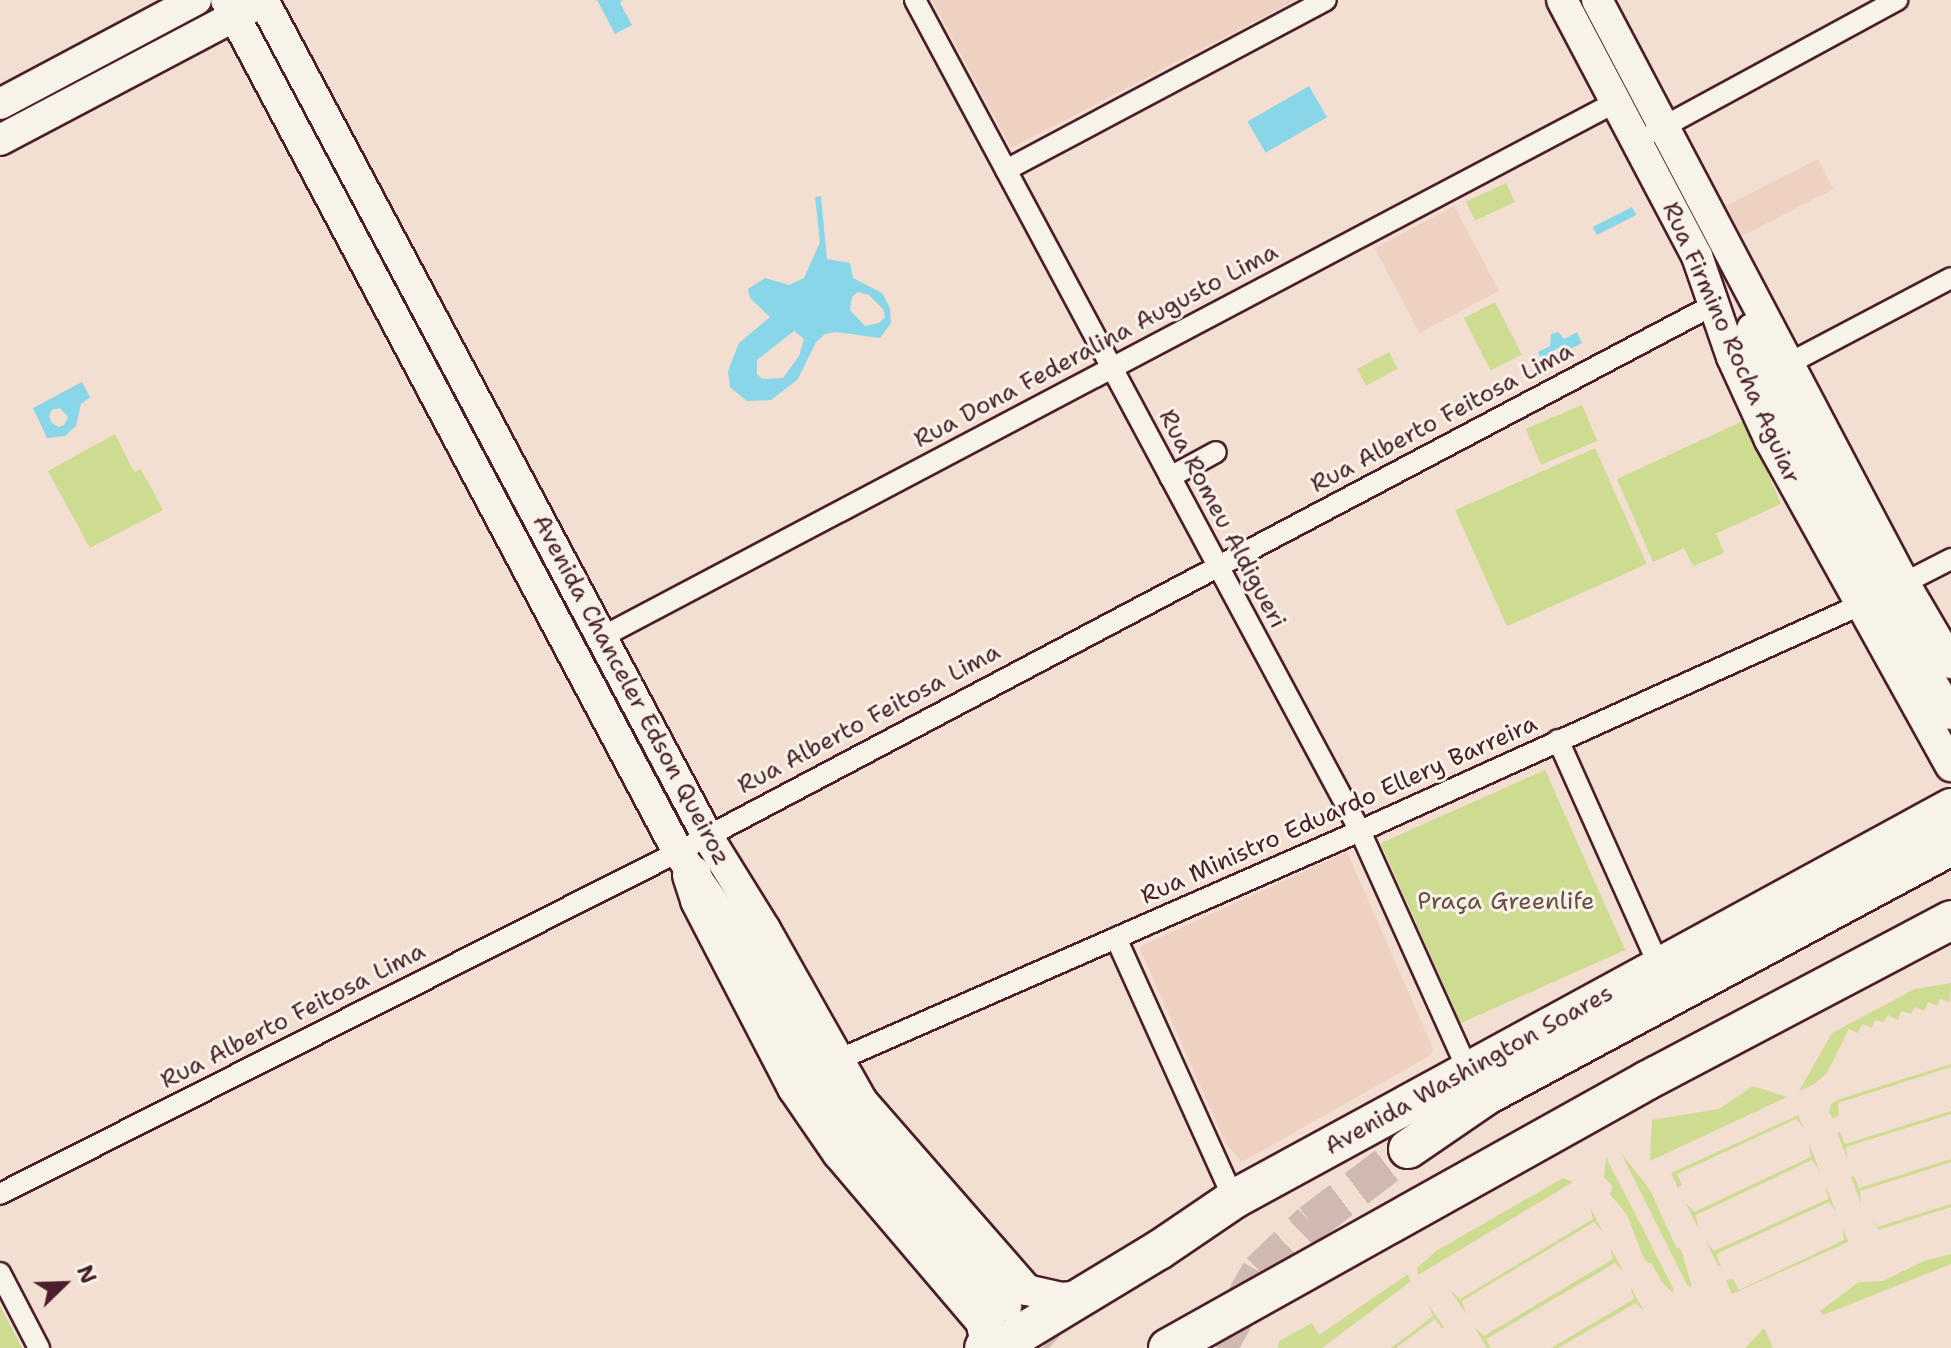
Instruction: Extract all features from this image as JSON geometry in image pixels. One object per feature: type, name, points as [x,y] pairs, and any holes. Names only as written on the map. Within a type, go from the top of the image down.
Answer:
[{"type":"highway","points":[[1408,1149],[1487,1095],[1950,816]]},
{"type":"highway","name":"Avenida Washington Soares","points":[[997,1348],[1234,1199],[1659,966],[1950,816]]},
{"type":"highway","points":[[685,864],[700,900],[797,1087],[841,1151],[985,1320],[989,1339],[984,1348]]},
{"type":"highway","points":[[1168,1348],[1646,1081],[1951,920]]},
{"type":"highway","points":[[1219,1348],[1536,1162],[1594,1125],[1646,1081]]},
{"type":"main road","points":[[0,104],[196,0]]},
{"type":"main road","points":[[0,140],[231,8],[264,0]]},
{"type":"main road","name":"Avenida Chanceler Edson Queiroz","points":[[264,0],[706,834],[765,929],[862,1101],[1027,1290],[1061,1298],[1084,1296]]},
{"type":"main road","name":"Rua Firmino Rocha Aguiar","points":[[1562,0],[1697,256],[1732,357],[1770,440],[1951,766]]},
{"type":"main road","name":"Rua Firmino Rocha Aguiar","points":[[1597,0],[1904,583],[1951,663]]},
{"type":"main road","name":"Avenida Chanceler Edson Queiroz","points":[[231,8],[685,864],[710,894],[769,982],[824,1092],[841,1116],[1006,1306]]},
{"type":"main road","points":[[316,168],[344,152]]},
{"type":"main road","points":[[1729,253],[1750,325],[1783,409],[1894,620],[1951,714]]},
{"type":"main road","points":[[411,349],[480,408]]},
{"type":"street","name":"Rua Romeu Aldigueri","points":[[915,0],[1360,831],[1468,1070]]},
{"type":"street","points":[[1006,170],[1326,0]]},
{"type":"street","points":[[1636,141],[1897,0]]},
{"type":"street","name":"Rua Dona Federalina Augusto Lima","points":[[602,637],[1616,102]]},
{"type":"street","points":[[1788,364],[1951,278]]},
{"type":"street","name":"Rua Alberto Feitosa Lima","points":[[0,1194],[685,864],[706,834],[1715,304]]},
{"type":"street","points":[[1170,477],[1216,452]]},
{"type":"street","points":[[1904,583],[1951,559]]},
{"type":"street","name":"Rua Ministro Eduardo Ellery Barreira","points":[[838,1060],[1360,831],[1860,605]]},
{"type":"street","points":[[1558,740],[1659,966]]},
{"type":"street","points":[[1116,938],[1234,1199]]},
{"type":"street","points":[[0,1273],[39,1348]]},
{"type":"shaded area","points":[[932,0],[1296,0],[1011,148]]},
{"type":"shaded area","points":[[1818,159],[1833,189],[1742,236],[1726,206]]},
{"type":"shaded area","points":[[1454,206],[1499,291],[1420,333],[1375,248]]},
{"type":"shaded area","points":[[1347,852],[1433,1048],[1431,1055],[1242,1162],[1226,1144],[1139,947]]},
{"type":"green space","points":[[1506,183],[1515,202],[1475,221],[1466,202]]},
{"type":"green space","points":[[1495,302],[1522,355],[1491,370],[1464,318]]},
{"type":"green space","points":[[1389,352],[1398,369],[1366,386],[1357,369]]},
{"type":"green space","points":[[1582,405],[1597,441],[1541,465],[1526,429]]},
{"type":"green space","points":[[1745,420],[1781,504],[1713,535],[1717,535],[1724,553],[1693,566],[1684,548],[1653,562],[1617,479]]},
{"type":"green space","points":[[115,434],[134,472],[141,469],[163,510],[90,548],[48,471]]},
{"type":"green space","points":[[1595,448],[1647,564],[1507,626],[1455,510]]},
{"type":"green space","name":"Praça Greenlife","points":[[1545,770],[1625,950],[1461,1023],[1381,843]]},
{"type":"green space","points":[[1951,983],[1950,1002],[1940,999],[1937,1006],[1928,1002],[1924,1011],[1915,1007],[1911,1014],[1901,1011],[1898,1020],[1888,1015],[1884,1022],[1875,1020],[1872,1028],[1862,1024],[1858,1033],[1849,1029],[1827,1073],[1813,1085],[1799,1091],[1832,1033],[1915,989]]},
{"type":"green space","points":[[1951,1064],[1951,1067],[1838,1103],[1839,1116],[1833,1118],[1829,1113],[1831,1104],[1837,1100]]},
{"type":"green space","points":[[1753,1086],[1787,1097],[1650,1161],[1652,1120],[1719,1109]]},
{"type":"green space","points":[[1951,1111],[1951,1114],[1846,1147],[1848,1160],[1837,1133],[1840,1132],[1845,1144]]},
{"type":"green space","points":[[1798,1115],[1804,1128],[1796,1119],[1677,1174],[1682,1185],[1678,1188],[1671,1173]]},
{"type":"green space","points":[[1809,1144],[1820,1171],[1812,1160],[1696,1215],[1698,1228],[1686,1203],[1694,1212],[1811,1157]]},
{"type":"green space","points":[[1621,1153],[1650,1190],[1676,1247],[1681,1249],[1692,1287],[1687,1285]]},
{"type":"green space","points":[[1606,1157],[1673,1293],[1661,1281],[1652,1264],[1645,1261],[1627,1215],[1610,1194],[1613,1186],[1604,1177]]},
{"type":"green space","points":[[1951,1159],[1951,1162],[1860,1191],[1861,1204],[1851,1177],[1854,1176],[1859,1188]]},
{"type":"green space","points":[[1563,1178],[1573,1182],[1418,1275],[1417,1268],[1436,1251]]},
{"type":"green space","points":[[1826,1186],[1836,1212],[1829,1202],[1716,1254],[1721,1266],[1718,1266],[1706,1241],[1714,1251],[1828,1199]]},
{"type":"green space","points":[[1951,1204],[1951,1207],[1878,1230],[1870,1216],[1877,1227]]},
{"type":"green space","points":[[1590,1207],[1603,1232],[1594,1222],[1462,1301],[1466,1314],[1450,1290],[1460,1299],[1593,1219]]},
{"type":"green space","points":[[1843,1227],[1848,1242],[1732,1294],[1726,1280],[1733,1279],[1739,1290],[1844,1240]]},
{"type":"green space","points":[[1610,1246],[1623,1272],[1615,1263],[1486,1339],[1491,1348],[1487,1348],[1474,1327],[1484,1336],[1613,1259]]},
{"type":"green space","points":[[1951,1254],[1951,1264],[1823,1315],[1820,1311],[1859,1282],[1883,1281],[1924,1261]]},
{"type":"green space","points":[[1408,1274],[1411,1281],[1322,1348],[1278,1348],[1279,1341],[1312,1323],[1319,1335]]},
{"type":"green space","points":[[1630,1286],[1644,1311],[1636,1303],[1558,1348],[1551,1348],[1634,1299]]},
{"type":"green space","points":[[1428,1304],[1444,1327],[1442,1329],[1435,1319],[1396,1348],[1391,1348],[1433,1316]]},
{"type":"green space","points":[[0,1306],[22,1348],[0,1348]]},
{"type":"green space","points":[[1764,1328],[1773,1348],[1745,1348]]},
{"type":"water","points":[[597,0],[623,0],[620,3],[632,25],[615,34]]},
{"type":"water","points":[[1309,86],[1327,117],[1266,153],[1248,122]]},
{"type":"water","points":[[821,196],[827,259],[850,263],[853,278],[882,293],[890,308],[891,323],[880,338],[836,332],[825,334],[816,342],[798,379],[771,400],[747,401],[730,387],[728,371],[739,343],[770,317],[750,298],[748,289],[765,278],[789,285],[804,278],[820,242],[815,197]],"holes":[[[858,292],[869,295],[883,309],[885,317],[879,323],[865,326],[850,310],[852,297]],[[794,331],[804,339],[799,356],[783,378],[762,379],[757,374],[757,360]]]},
{"type":"water","points":[[1632,207],[1636,215],[1597,235],[1593,227]]},
{"type":"water","points":[[1558,332],[1564,339],[1577,332],[1582,343],[1543,363],[1538,352],[1550,346],[1551,334]]},
{"type":"water","points":[[82,382],[90,397],[81,404],[76,426],[65,436],[47,438],[33,408]],"holes":[[[60,408],[68,417],[64,425],[58,427],[49,416],[52,410]]]},
{"type":"tunnel","points":[[1218,1348],[1260,1272],[1311,1223],[1408,1149]]},
{"type":"tunnel","points":[[1013,1313],[1049,1348]]}]
